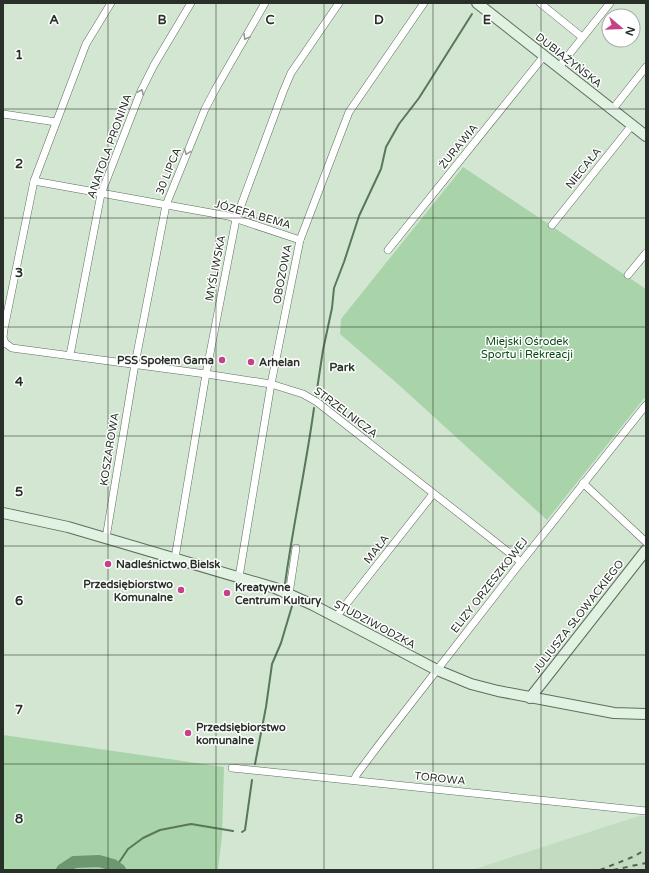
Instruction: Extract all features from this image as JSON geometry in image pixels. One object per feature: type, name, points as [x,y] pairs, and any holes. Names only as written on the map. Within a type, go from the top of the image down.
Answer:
[{"type":"street","points":[[4,344],[4,329],[34,181],[86,44],[111,3]]},
{"type":"street","name":"ANATOLA PRONINA","points":[[70,355],[101,194],[141,92],[154,65],[191,3]]},
{"type":"street","name":"30 LIPCA","points":[[135,364],[166,204],[214,90],[265,3]]},
{"type":"street","name":"MYŚLIWSKA","points":[[175,558],[206,374],[236,219],[291,73],[339,3]]},
{"type":"street","name":"OBOZOWA","points":[[239,577],[271,384],[300,240],[350,112],[424,3]]},
{"type":"street","name":"DUBIAŻYŃSKA","points":[[476,3],[646,136]]},
{"type":"street","points":[[540,3],[582,37]]},
{"type":"street","points":[[559,67],[610,3]]},
{"type":"street","name":"ŻURAWIA","points":[[388,250],[544,56]]},
{"type":"street","points":[[612,110],[646,67]]},
{"type":"street","points":[[3,114],[56,122]]},
{"type":"street","name":"NIECAŁA","points":[[552,225],[632,125]]},
{"type":"street","name":"JÓZEFA BEMA","points":[[34,181],[228,216],[300,240]]},
{"type":"street","points":[[628,275],[646,253]]},
{"type":"street","name":"STRZELNICZA","points":[[4,344],[12,348],[271,384],[303,394],[315,401],[521,562]]},
{"type":"street","name":"KOSZAROWA","points":[[106,538],[135,364]]},
{"type":"street","name":"ELIZY ORZESZKOWEJ","points":[[354,780],[357,774],[521,562],[646,405]]},
{"type":"street","points":[[583,483],[642,536],[646,542]]},
{"type":"street","name":"MAŁA","points":[[336,617],[434,494]]},
{"type":"street","name":"STUDZIWODZKA","points":[[3,513],[106,538],[239,577],[289,594],[437,670],[471,684],[530,698],[614,713],[646,714]]},
{"type":"street","points":[[289,594],[296,548]]},
{"type":"street","name":"JULIUSZA SŁOWACKIEGO","points":[[530,698],[646,550]]},
{"type":"street","name":"TOROWA","points":[[232,768],[646,811]]},
{"type":"shaded area","points":[[639,816],[646,816],[646,870],[472,870]]},
{"type":"green space","name":"Miejski Ośrodek Sportu i Rekreacji","points":[[463,167],[646,289],[646,396],[547,520],[399,385],[340,334],[341,319]]},
{"type":"green space","points":[[3,735],[224,767],[222,835],[218,870],[3,870]]},
{"type":"waterway","points":[[316,396],[323,350],[332,308],[334,288],[359,216],[381,169],[386,147],[399,124],[419,98],[472,14]]},
{"type":"waterway","points":[[285,584],[314,408]]},
{"type":"waterway","points":[[255,764],[266,707],[272,664],[281,643],[292,606]]},
{"type":"waterway","points":[[242,832],[245,830],[252,780]]},
{"type":"waterway","points":[[116,867],[128,849],[143,838],[160,830],[191,824],[233,831]]},
{"type":"waterway","points":[[62,870],[74,862],[99,861],[113,865],[120,870]]},
{"type":"railway","points":[[600,870],[635,856],[646,849]]},
{"type":"railway","points":[[613,870],[646,863]]},
{"type":"place","name":"PSS Społem Gama","points":[[222,360]]},
{"type":"place","name":"Arhelan","points":[[251,362]]},
{"type":"place","name":"Nadleśnictwo Bielsk","points":[[108,564]]},
{"type":"place","name":"Przedsiębiorstwo Komunalne","points":[[181,590]]},
{"type":"place","name":"Kreatywne Centrum Kultury","points":[[227,593]]},
{"type":"place","name":"Przedsiębiorstwo komunalne","points":[[188,733]]},
{"type":"district","name":"Park","points":[[342,367]]}]
